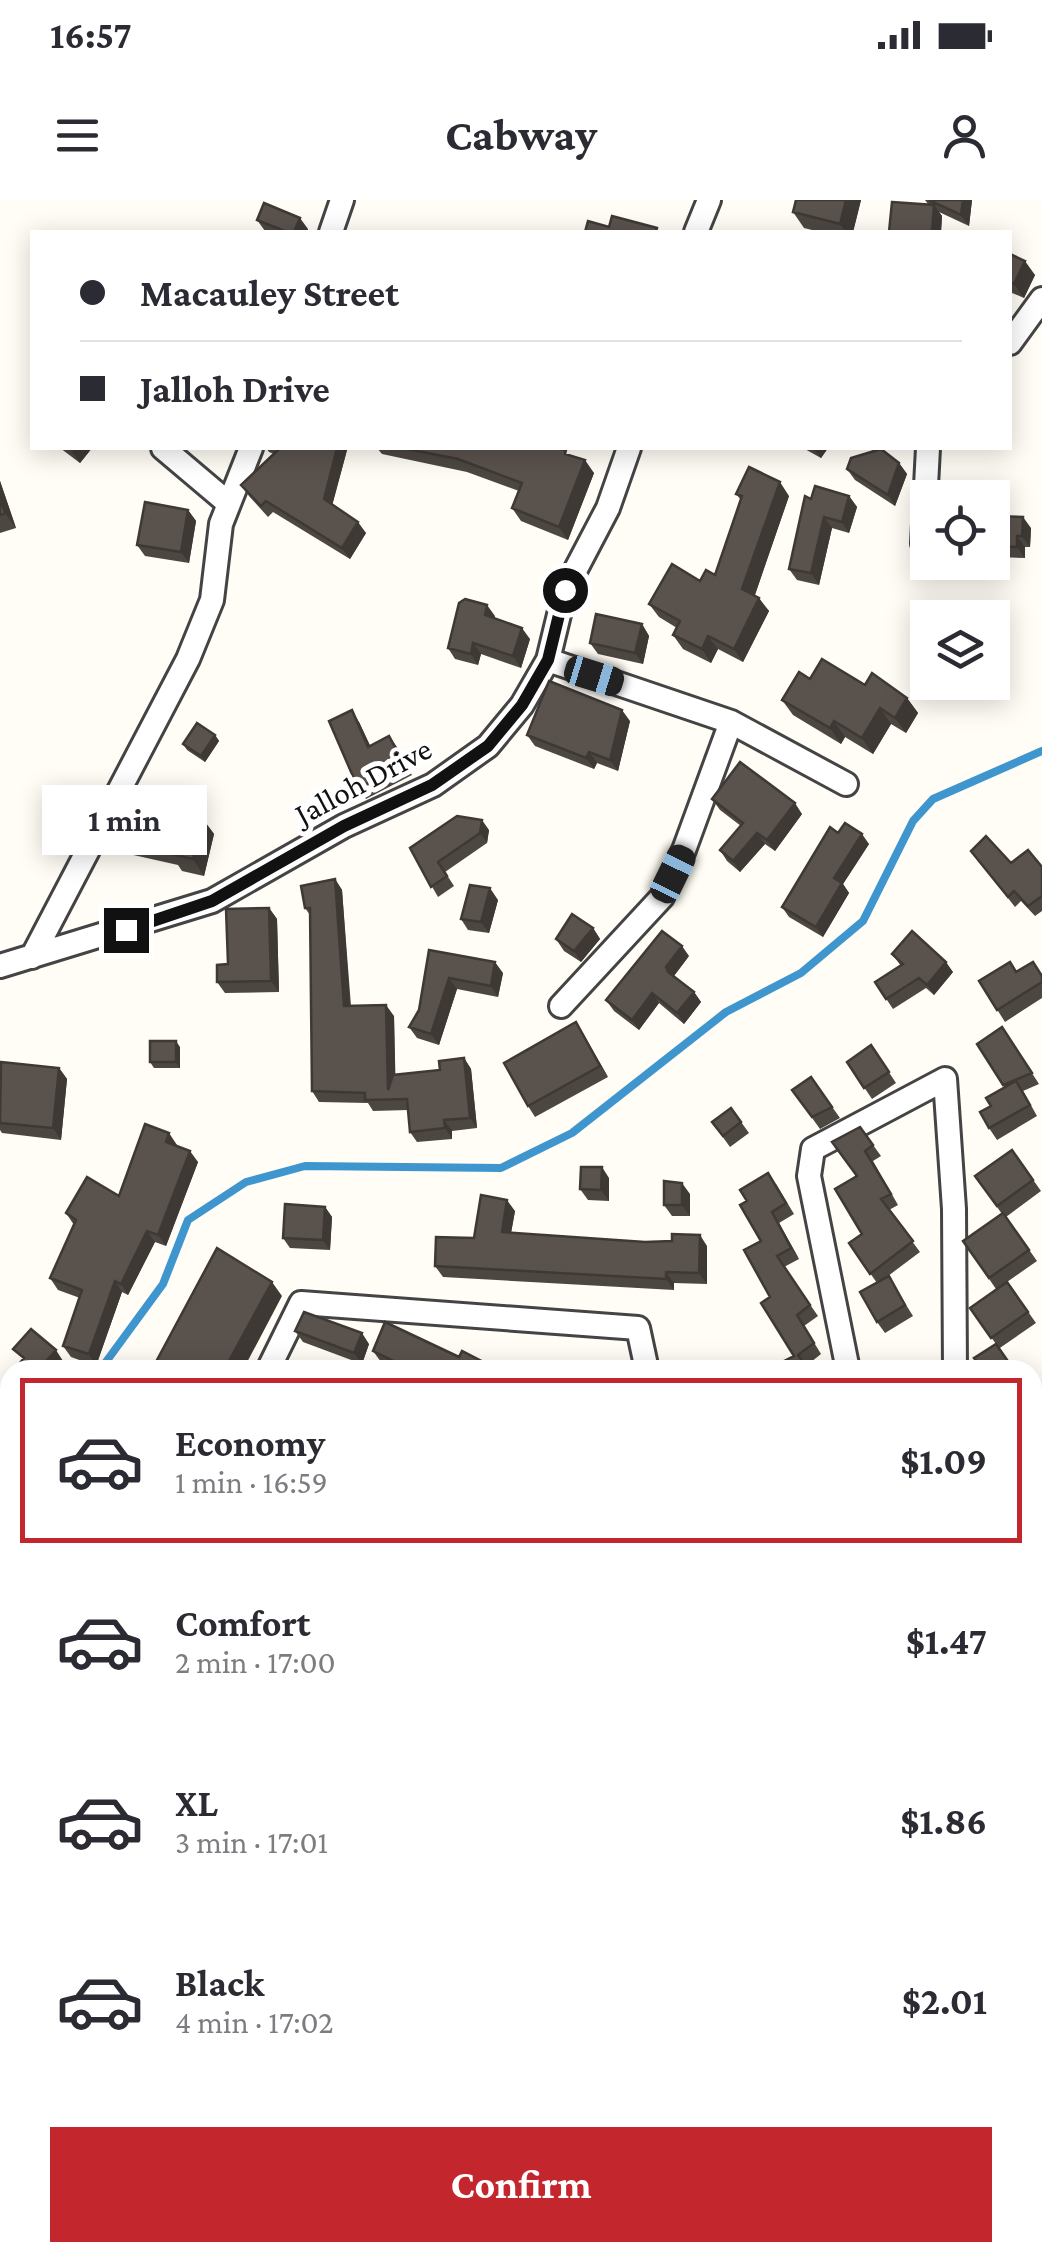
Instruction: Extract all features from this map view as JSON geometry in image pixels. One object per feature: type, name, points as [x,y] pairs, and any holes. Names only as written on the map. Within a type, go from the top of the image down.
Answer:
[{"type":"street","points":[[332,230],[342,200]]},
{"type":"street","points":[[697,230],[709,200]]},
{"type":"street","points":[[1012,340],[1042,299]]},
{"type":"street","points":[[165,450],[228,503]]},
{"type":"street","points":[[32,957],[188,659],[212,600],[228,503],[250,450]]},
{"type":"street","name":"Jalloh Drive","points":[[0,966],[212,901],[344,826],[432,785],[488,746],[522,705],[548,660],[565,590],[608,508],[628,450]]},
{"type":"street","points":[[926,480],[928,450]]},
{"type":"street","points":[[548,660],[731,722],[846,784]]},
{"type":"street","points":[[561,1006],[662,897],[684,850],[731,722]]},
{"type":"street","points":[[846,1360],[809,1176],[813,1149],[946,1079],[954,1209],[955,1360]]},
{"type":"street","points":[[273,1360],[301,1303],[638,1328],[644,1360]]},
{"type":"building","points":[[796,200],[846,200],[840,224],[793,212]]},
{"type":"building","points":[[929,200],[963,200],[961,215]]},
{"type":"building","points":[[892,202],[934,205],[932,230],[889,230]]},
{"type":"building","points":[[264,203],[300,218],[295,230],[282,230],[257,220]]},
{"type":"building","points":[[612,216],[657,228],[586,230],[588,221],[609,227]]},
{"type":"building","points":[[1012,255],[1025,261],[1012,283]]},
{"type":"building","points":[[278,450],[336,450],[324,499],[358,522],[342,548],[266,501],[261,506],[241,485]]},
{"type":"building","points":[[412,450],[566,450],[565,454],[585,460],[559,527],[512,508],[522,483],[458,459]]},
{"type":"building","points":[[882,450],[899,463],[888,495],[847,469],[851,458]]},
{"type":"building","points":[[749,467],[780,482],[742,589],[759,598],[734,649],[708,636],[702,649],[673,635],[680,621],[649,604],[672,564],[700,581],[706,570],[715,575],[742,496],[736,494]]},
{"type":"building","points":[[815,486],[849,496],[842,522],[824,517],[811,573],[789,569],[805,496],[811,499]]},
{"type":"building","points":[[145,502],[188,510],[181,552],[137,545]]},
{"type":"building","points":[[1010,517],[1023,517],[1017,547],[1010,547]]},
{"type":"building","points":[[465,599],[487,605],[485,615],[522,628],[513,656],[473,643],[471,654],[448,648],[459,603]]},
{"type":"building","points":[[596,614],[642,624],[635,653],[590,643]]},
{"type":"building","points":[[822,659],[865,685],[872,673],[907,698],[895,718],[880,708],[862,738],[834,721],[830,728],[782,700],[799,672],[810,679]]},
{"type":"building","points":[[549,681],[622,710],[610,760],[589,752],[586,758],[527,735]]},
{"type":"building","points":[[352,710],[368,747],[389,736],[404,764],[358,788],[329,721]]},
{"type":"building","points":[[197,723],[215,735],[201,756],[183,744]]},
{"type":"building","points":[[740,762],[795,803],[767,840],[757,833],[733,861],[720,850],[743,823],[712,799]]},
{"type":"building","points":[[117,799],[202,818],[193,859],[109,835]]},
{"type":"building","points":[[457,816],[482,820],[480,833],[438,862],[447,876],[431,887],[410,848]]},
{"type":"building","points":[[845,823],[862,834],[834,878],[842,883],[816,927],[782,907],[830,827],[838,833]]},
{"type":"building","points":[[986,836],[1011,863],[1028,850],[1042,867],[1042,896],[1028,906],[1014,891],[1008,897],[971,851]]},
{"type":"building","points":[[335,879],[344,1006],[386,1005],[388,1090],[393,1075],[440,1070],[439,1061],[464,1058],[470,1118],[444,1120],[445,1128],[410,1132],[407,1099],[365,1100],[365,1093],[312,1091],[310,908],[305,908],[301,886]]},
{"type":"building","points":[[470,885],[490,888],[481,922],[461,919]]},
{"type":"building","points":[[269,908],[271,981],[217,982],[217,965],[228,964],[226,909]]},
{"type":"building","points":[[572,914],[593,928],[574,951],[556,939]]},
{"type":"building","points":[[662,931],[682,946],[666,967],[668,972],[694,992],[677,1013],[652,993],[632,1020],[606,1000]]},
{"type":"building","points":[[912,931],[946,962],[927,985],[919,978],[886,999],[875,982],[903,964],[892,954]]},
{"type":"building","points":[[429,950],[495,962],[491,986],[449,978],[431,1034],[409,1027],[419,1010]]},
{"type":"building","points":[[1010,962],[1016,972],[1033,962],[1042,982],[997,1010],[979,981]]},
{"type":"building","points":[[576,1022],[600,1066],[528,1106],[504,1063]]},
{"type":"building","points":[[1002,1027],[1032,1073],[1003,1085],[977,1044]]},
{"type":"building","points":[[150,1041],[176,1041],[176,1062],[150,1062]]},
{"type":"building","points":[[871,1045],[889,1072],[864,1088],[847,1062]]},
{"type":"building","points":[[1,1062],[59,1068],[53,1128],[0,1123]]},
{"type":"building","points":[[811,1077],[832,1107],[812,1117],[792,1090]]},
{"type":"building","points":[[1016,1081],[1030,1105],[989,1128],[980,1112],[991,1106],[986,1098]]},
{"type":"building","points":[[731,1108],[741,1122],[723,1136],[712,1122]]},
{"type":"building","points":[[145,1124],[169,1133],[166,1142],[190,1151],[158,1235],[147,1231],[121,1284],[115,1281],[89,1354],[63,1346],[82,1290],[50,1278],[76,1220],[66,1213],[87,1177],[119,1196]]},
{"type":"building","points":[[860,1127],[873,1145],[865,1151],[891,1194],[881,1199],[913,1241],[870,1274],[849,1243],[862,1234],[835,1189],[857,1176],[832,1142]]},
{"type":"building","points":[[1012,1150],[1033,1180],[997,1206],[975,1176]]},
{"type":"building","points":[[581,1167],[602,1167],[601,1190],[580,1189]]},
{"type":"building","points":[[768,1173],[786,1203],[772,1212],[791,1248],[777,1256],[810,1305],[797,1315],[814,1343],[798,1355],[801,1360],[786,1360],[794,1356],[761,1303],[770,1297],[744,1250],[761,1241],[740,1205],[747,1201],[740,1190]]},
{"type":"building","points":[[664,1181],[682,1183],[682,1205],[664,1205]]},
{"type":"building","points":[[481,1195],[507,1200],[502,1232],[645,1242],[672,1241],[672,1234],[700,1235],[699,1273],[666,1272],[666,1279],[435,1266],[436,1237],[474,1238]]},
{"type":"building","points":[[285,1204],[325,1207],[323,1240],[283,1238]]},
{"type":"building","points":[[1003,1213],[1029,1250],[989,1278],[963,1241]]},
{"type":"building","points":[[217,1248],[272,1282],[229,1360],[157,1360]]},
{"type":"building","points":[[889,1276],[905,1305],[877,1322],[860,1292]]},
{"type":"building","points":[[1007,1282],[1028,1312],[991,1338],[970,1308]]},
{"type":"building","points":[[304,1312],[362,1333],[354,1353],[295,1331]]},
{"type":"building","points":[[385,1322],[459,1357],[462,1351],[480,1360],[391,1360],[373,1351]]},
{"type":"building","points":[[31,1329],[56,1350],[47,1360],[22,1360],[13,1349]]},
{"type":"building","points":[[996,1344],[1007,1360],[976,1360]]},
{"type":"waterway","points":[[107,1360],[163,1284],[188,1220],[246,1182],[305,1166],[501,1168],[572,1133],[726,1012],[801,973],[863,921],[913,821],[933,799],[1042,751]]},
{"type":"route","points":[[126,930],[212,901],[344,826],[432,785],[488,746],[522,705],[548,660],[565,590]]}]
